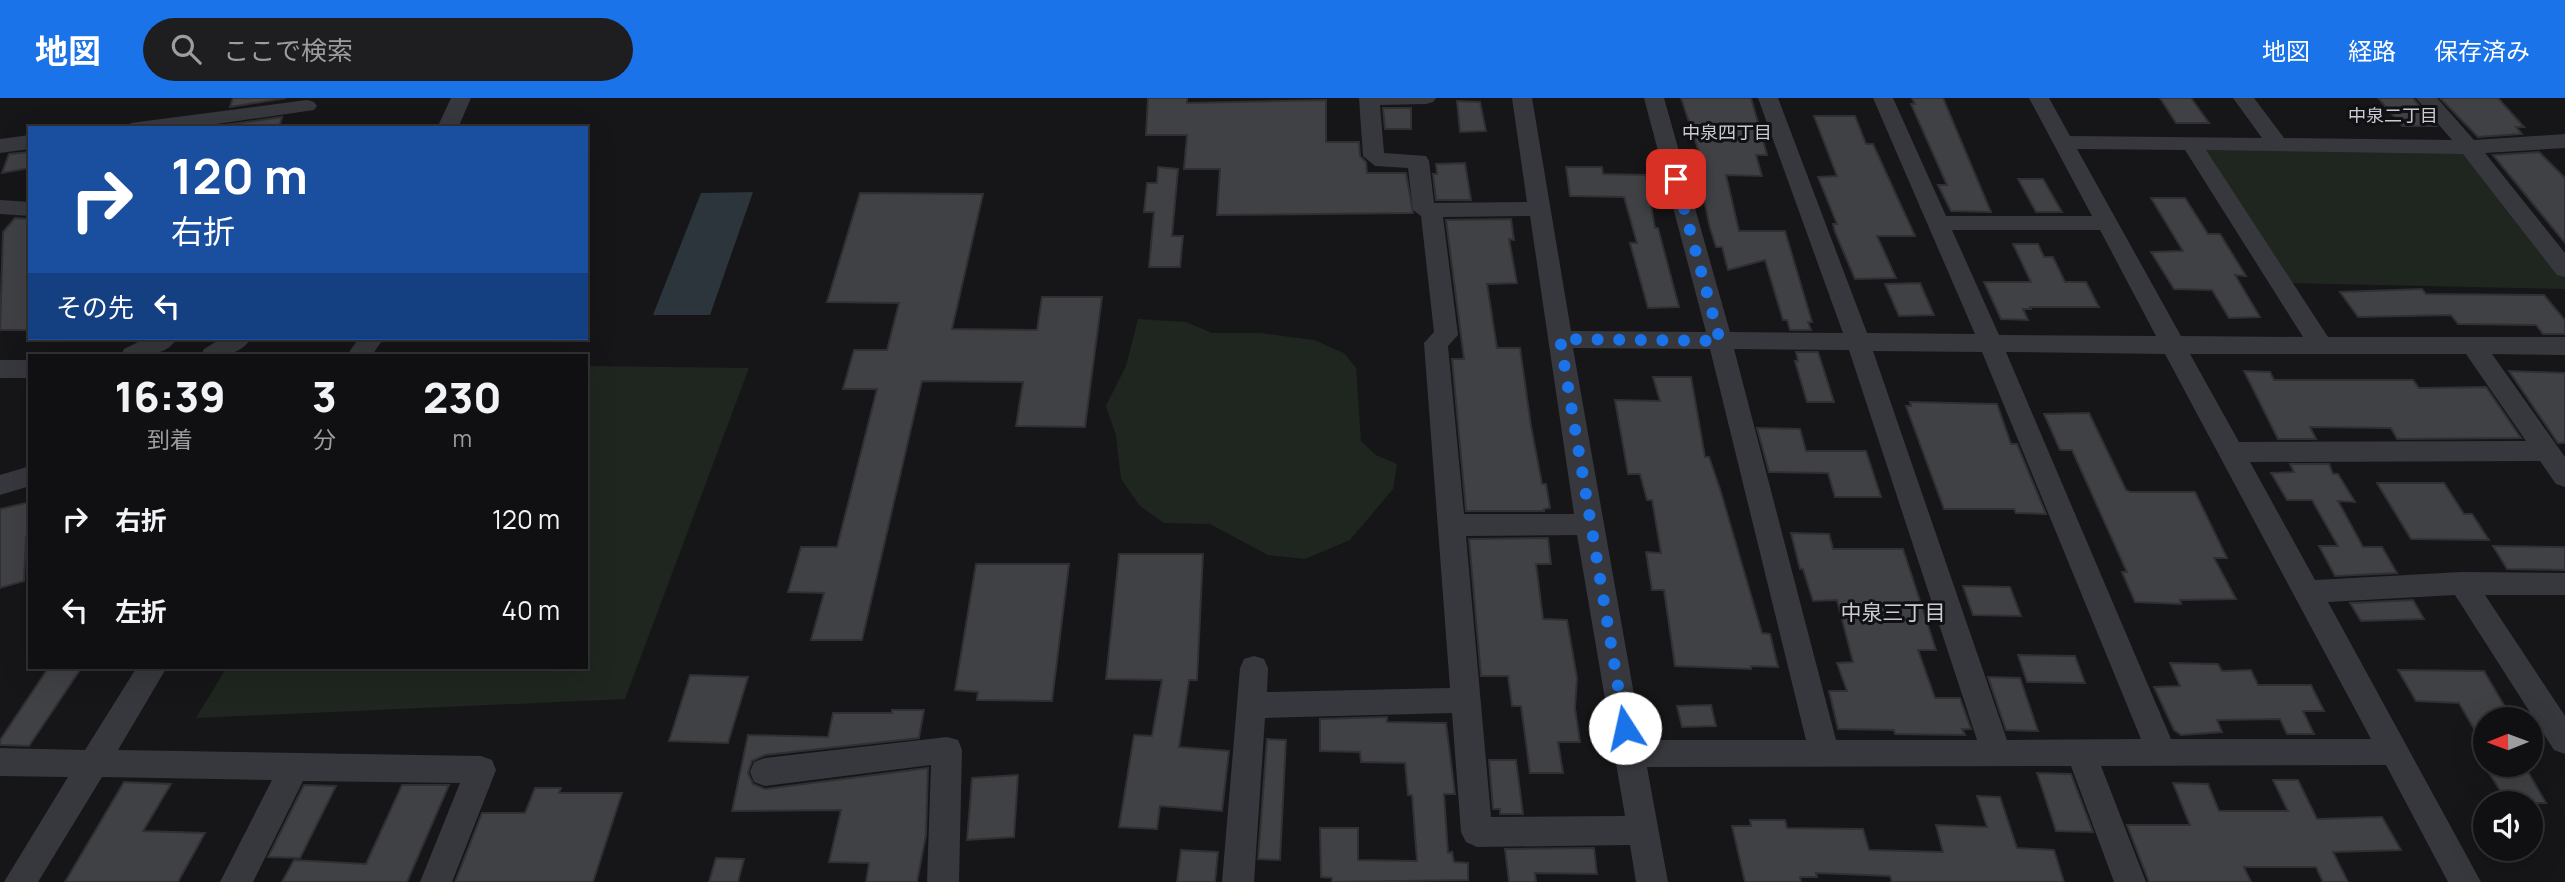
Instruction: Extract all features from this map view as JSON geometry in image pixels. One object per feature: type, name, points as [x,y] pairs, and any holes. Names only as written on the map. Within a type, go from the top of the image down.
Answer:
[{"type":"street","points":[[448,126],[461,98]]},
{"type":"street","points":[[1426,98],[1369,99],[1374,156],[1383,161],[1419,161],[1424,210],[1539,209]]},
{"type":"street","points":[[1522,98],[1590,524],[1652,882]]},
{"type":"street","points":[[1654,98],[1720,341],[1824,753]]},
{"type":"street","points":[[1768,98],[1858,342],[1997,753]]},
{"type":"street","points":[[1883,98],[1991,344],[2162,753]]},
{"type":"street","points":[[2039,98],[2305,592],[2465,882]]},
{"type":"street","points":[[2243,98],[2278,145]]},
{"type":"street","points":[[2427,98],[2565,270]]},
{"type":"street","points":[[170,126],[308,102],[311,126]]},
{"type":"street","points":[[0,146],[28,142]]},
{"type":"street","points":[[2062,142],[2560,148]]},
{"type":"street","points":[[2191,144],[2321,345]]},
{"type":"street","points":[[0,207],[28,208]]},
{"type":"street","points":[[1431,210],[1447,335],[1436,343],[1478,832],[1643,830]]},
{"type":"street","points":[[1938,223],[2106,223]]},
{"type":"street","points":[[1560,339],[2565,346]]},
{"type":"street","points":[[135,354],[161,340]]},
{"type":"street","points":[[215,354],[236,340]]},
{"type":"street","points":[[360,354],[370,340]]},
{"type":"street","points":[[2472,345],[2565,477]]},
{"type":"street","points":[[0,369],[28,369]]},
{"type":"street","points":[[2230,452],[2547,452]]},
{"type":"street","points":[[0,485],[28,477]]},
{"type":"street","points":[[1451,525],[1590,524]]},
{"type":"street","points":[[2305,592],[2462,583],[2565,584]]},
{"type":"street","points":[[2462,583],[2565,741]]},
{"type":"street","points":[[1238,882],[1254,668]]},
{"type":"street","points":[[20,882],[152,669]]},
{"type":"street","points":[[1251,705],[1467,700]]},
{"type":"street","points":[[765,772],[947,750],[943,882]]},
{"type":"street","points":[[1630,754],[2395,752]]},
{"type":"street","points":[[2081,753],[2130,882]]},
{"type":"street","points":[[0,762],[481,770],[436,882]]},
{"type":"street","points":[[236,882],[294,768]]},
{"type":"shaded area","points":[[2191,143],[2461,147],[2565,271],[2565,289],[2281,283]]},
{"type":"shaded area","points":[[753,192],[710,315],[653,315],[701,193]]},
{"type":"shaded area","points":[[1138,319],[1186,322],[1212,333],[1260,333],[1314,340],[1344,353],[1356,368],[1361,441],[1376,455],[1397,464],[1393,489],[1350,540],[1305,559],[1268,555],[1210,524],[1164,523],[1140,506],[1121,479],[1116,435],[1106,406],[1126,366]]},
{"type":"shaded area","points":[[588,366],[749,368],[625,699],[196,718],[226,669],[588,669]]},
{"type":"building","points":[[233,98],[286,98],[230,107]]},
{"type":"building","points":[[1148,98],[1187,98],[1187,103],[1326,100],[1326,142],[1359,142],[1360,156],[1366,162],[1367,173],[1406,173],[1413,213],[1217,215],[1220,169],[1184,169],[1187,135],[1146,135]]},
{"type":"building","points":[[1681,98],[1751,98],[1767,155],[1756,155],[1762,176],[1726,175],[1739,231],[1785,231],[1812,322],[1808,322],[1811,330],[1790,330],[1787,320],[1783,320],[1765,260],[1728,270],[1722,247],[1716,247],[1710,228],[1695,158],[1701,158]]},
{"type":"building","points":[[1912,98],[1943,98],[1991,212],[1951,211],[1938,185],[1947,185],[1911,104],[1915,104]]},
{"type":"building","points":[[2160,98],[2191,98],[2209,123],[2176,123]]},
{"type":"building","points":[[2378,98],[2413,98],[2436,126],[2402,126]]},
{"type":"building","points":[[2440,98],[2498,98],[2524,127],[2516,127],[2522,134],[2478,137]]},
{"type":"building","points":[[1457,101],[1480,102],[1486,131],[1460,132]]},
{"type":"building","points":[[1383,108],[1411,108],[1411,129],[1385,129]]},
{"type":"building","points":[[1814,116],[1855,116],[1866,144],[1873,144],[1915,236],[1877,236],[1896,278],[1855,279],[1835,232],[1833,224],[1837,224],[1818,177],[1837,176]]},
{"type":"building","points":[[282,117],[280,126],[225,125]]},
{"type":"building","points":[[28,152],[28,168],[2,173],[9,154]]},
{"type":"building","points":[[2539,152],[2565,178],[2565,243],[2493,155]]},
{"type":"building","points":[[1465,163],[1471,200],[1436,200],[1433,174],[1437,174],[1436,164]]},
{"type":"building","points":[[1158,167],[1178,169],[1172,236],[1183,236],[1180,267],[1149,267],[1154,212],[1144,212],[1147,183],[1157,183]]},
{"type":"building","points":[[1566,167],[1602,167],[1603,174],[1646,175],[1655,228],[1658,228],[1679,307],[1648,308],[1630,243],[1637,243],[1624,197],[1570,196]]},
{"type":"building","points":[[2018,179],[2043,179],[2062,212],[2036,212]]},
{"type":"building","points":[[860,193],[983,194],[952,329],[1037,330],[1042,297],[1102,297],[1085,427],[1016,426],[1023,382],[922,381],[862,640],[811,640],[824,593],[788,592],[801,547],[837,547],[877,389],[843,389],[854,350],[887,350],[899,303],[827,302]]},
{"type":"building","points":[[2151,198],[2185,198],[2208,234],[2220,234],[2246,276],[2235,275],[2260,317],[2229,318],[2212,290],[2174,289],[2151,252],[2183,251]]},
{"type":"building","points":[[15,218],[28,219],[28,330],[0,330],[3,232]]},
{"type":"building","points":[[1511,219],[1514,240],[1509,239],[1517,283],[1487,284],[1497,348],[1520,348],[1531,426],[1542,484],[1546,484],[1550,508],[1544,511],[1466,511],[1452,359],[1464,359],[1446,220]]},
{"type":"building","points":[[2013,244],[2038,244],[2044,257],[2053,257],[2065,282],[2086,282],[2099,307],[2030,307],[2031,309],[2023,309],[2028,320],[2001,319],[1984,282],[2031,282]]},
{"type":"building","points":[[1920,283],[1934,315],[1899,316],[1885,284]]},
{"type":"building","points":[[2422,289],[2426,294],[2544,295],[2565,320],[2565,334],[2543,334],[2536,325],[2458,324],[2451,315],[2358,317],[2340,292]]},
{"type":"building","points":[[1796,352],[1818,352],[1834,402],[1807,402],[1795,361],[1798,361]]},
{"type":"building","points":[[2244,371],[2270,372],[2274,380],[2413,380],[2419,388],[2486,387],[2521,438],[2397,439],[2391,428],[2310,427],[2316,439],[2278,439]]},
{"type":"building","points":[[2509,371],[2565,373],[2565,443],[2558,443]]},
{"type":"building","points":[[1653,377],[1691,377],[1705,457],[1709,457],[1720,489],[1762,633],[1770,634],[1778,667],[1751,666],[1751,669],[1675,666],[1664,590],[1652,590],[1646,552],[1661,553],[1652,500],[1647,500],[1640,474],[1628,474],[1615,400],[1660,401]]},
{"type":"building","points":[[1910,402],[1997,404],[2011,444],[2017,444],[2046,514],[2016,513],[2014,509],[1944,509],[1906,406],[1911,406]]},
{"type":"building","points":[[2089,413],[2126,490],[2195,492],[2227,558],[2214,558],[2236,599],[2180,600],[2181,604],[2135,602],[2122,572],[2127,572],[2072,450],[2060,450],[2044,414]]},
{"type":"building","points":[[1757,428],[1800,429],[1806,451],[1866,451],[1881,497],[1835,497],[1828,473],[1769,472]]},
{"type":"building","points":[[2290,464],[2329,464],[2333,474],[2338,474],[2355,502],[2338,501],[2363,547],[2382,547],[2397,573],[2335,576],[2319,546],[2338,546],[2312,500],[2287,500],[2271,473],[2294,472]]},
{"type":"building","points":[[2377,483],[2444,483],[2464,514],[2472,514],[2489,540],[2411,539]]},
{"type":"building","points":[[28,502],[24,581],[0,588],[0,509]]},
{"type":"building","points":[[1791,533],[1829,534],[1833,549],[1903,549],[1936,650],[1918,650],[1935,698],[1960,698],[1971,729],[1962,729],[1965,735],[1895,734],[1894,730],[1838,729],[1829,691],[1847,691],[1837,663],[1853,662],[1837,600],[1813,601],[1803,569],[1800,569]]},
{"type":"building","points":[[1548,538],[1551,564],[1536,564],[1543,619],[1567,620],[1577,678],[1575,708],[1580,742],[1558,742],[1563,773],[1530,773],[1521,706],[1512,706],[1508,676],[1481,676],[1469,539]]},
{"type":"building","points":[[2493,546],[2565,547],[2565,570],[2507,569]]},
{"type":"building","points":[[1119,554],[1203,554],[1197,680],[1189,680],[1179,747],[1229,751],[1222,811],[1160,806],[1157,829],[1119,827],[1134,735],[1152,736],[1162,680],[1106,679]]},
{"type":"building","points":[[976,564],[1069,564],[1052,701],[977,700],[978,692],[955,690]]},
{"type":"building","points":[[1963,586],[2010,587],[2021,616],[1973,615]]},
{"type":"building","points":[[2413,600],[2424,619],[2361,621],[2350,603]]},
{"type":"building","points":[[2018,655],[2075,656],[2085,683],[2027,682]]},
{"type":"building","points":[[2170,663],[2218,664],[2222,671],[2251,670],[2258,685],[2311,685],[2324,711],[2303,711],[2314,734],[2287,734],[2280,719],[2217,720],[2222,732],[2181,735],[2174,730],[2154,687],[2180,686]]},
{"type":"building","points":[[48,669],[81,669],[29,746],[0,745],[0,740]]},
{"type":"building","points":[[2398,670],[2484,671],[2505,707],[2473,707],[2473,727],[2459,703],[2416,701]]},
{"type":"building","points":[[690,675],[748,677],[728,743],[669,741]]},
{"type":"building","points":[[1988,677],[2020,678],[2038,731],[2006,730]]},
{"type":"building","points":[[1711,705],[1716,726],[1682,727],[1677,706]]},
{"type":"building","points":[[892,710],[924,710],[919,738],[765,755],[752,761],[748,773],[753,784],[765,789],[928,768],[926,835],[917,882],[866,882],[869,863],[829,862],[841,810],[732,811],[748,735],[828,737],[833,713],[892,713]]},
{"type":"building","points":[[1387,717],[1387,722],[1446,723],[1455,794],[1444,794],[1448,853],[1452,852],[1454,862],[1468,863],[1468,880],[1332,882],[1332,878],[1321,877],[1320,828],[1358,828],[1358,860],[1417,861],[1412,795],[1408,795],[1405,763],[1361,762],[1360,752],[1320,751],[1320,719]]},
{"type":"building","points":[[1267,739],[1286,740],[1280,860],[1258,859]]},
{"type":"building","points":[[1489,760],[1516,760],[1523,814],[1500,814],[1500,809],[1493,809]]},
{"type":"building","points":[[2037,773],[2071,774],[2093,832],[2056,831]]},
{"type":"building","points":[[1018,775],[1014,837],[967,840],[972,778]]},
{"type":"building","points":[[2492,777],[2531,777],[2539,791],[2500,791]]},
{"type":"building","points":[[2273,780],[2298,780],[2317,819],[2382,817],[2401,850],[2333,852],[2348,882],[2323,882],[2316,867],[2244,867],[2251,882],[2149,882],[2127,825],[2190,825],[2173,783],[2208,784],[2219,811],[2288,811]]},
{"type":"building","points":[[124,782],[171,784],[143,831],[205,833],[178,882],[65,882]]},
{"type":"building","points":[[304,785],[336,786],[300,858],[268,857]]},
{"type":"building","points":[[402,785],[449,785],[407,882],[282,882],[294,860],[366,864]]},
{"type":"building","points":[[535,788],[561,788],[559,793],[622,793],[593,882],[455,882],[482,813],[525,813]]},
{"type":"building","points":[[1977,796],[2000,797],[2017,848],[2054,850],[2064,882],[1892,882],[1890,876],[1816,873],[1817,877],[1800,877],[1801,882],[1745,882],[1732,826],[1751,826],[1750,820],[1785,820],[1787,828],[1863,829],[1869,850],[1943,852],[1936,825],[1987,827]]},
{"type":"building","points":[[1594,848],[1597,874],[1535,873],[1536,882],[1509,882],[1505,849]]},
{"type":"building","points":[[1181,850],[1218,852],[1215,882],[1177,882]]},
{"type":"building","points":[[716,858],[744,859],[738,882],[709,882]]},
{"type":"district","name":"中泉二丁目","points":[[2393,115]]},
{"type":"district","name":"中泉四丁目","points":[[1727,132]]},
{"type":"district","name":"中泉三丁目","points":[[1893,612]]},
{"type":"route","points":[[1625,728],[1560,339],[1720,341],[1676,179]]}]
